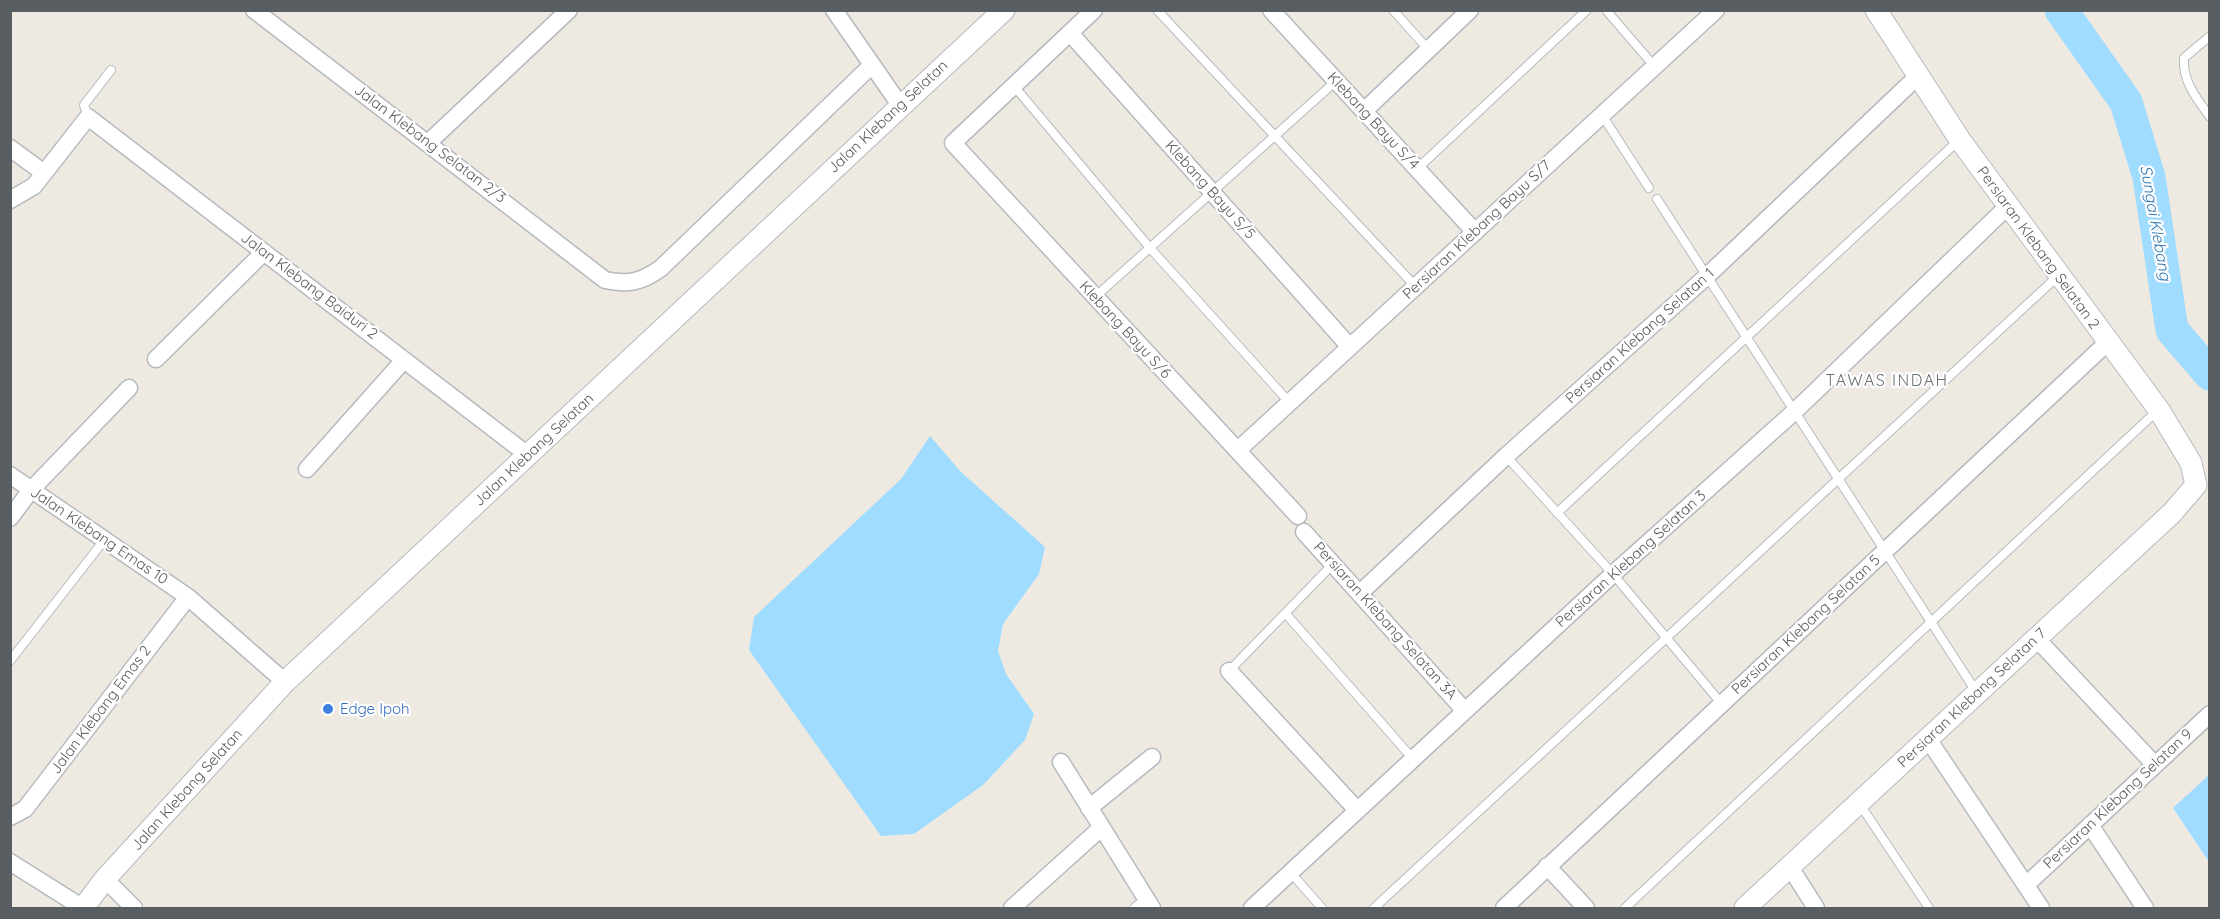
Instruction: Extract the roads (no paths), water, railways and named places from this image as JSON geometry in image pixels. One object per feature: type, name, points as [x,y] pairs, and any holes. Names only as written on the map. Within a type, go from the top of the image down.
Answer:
[{"type":"street","points":[[429,142],[569,10]]},
{"type":"street","points":[[834,10],[900,105]]},
{"type":"street","name":"Jalan Klebang Selatan","points":[[83,908],[105,879],[285,682],[1004,10]]},
{"type":"street","points":[[1014,86],[1094,10]]},
{"type":"street","name":"Klebang Bayu S/4","points":[[1271,10],[1475,232]]},
{"type":"street","points":[[1364,111],[1427,48],[1470,10]]},
{"type":"street","name":"Persiaran Klebang Bayu S/7","points":[[1238,450],[1716,10]]},
{"type":"street","name":"Persiaran Klebang Selatan 2","points":[[1876,10],[1960,140],[2007,207],[2159,410],[2203,482]]},
{"type":"street","name":"Jalan Klebang Selatan 2/3","points":[[260,12],[605,280],[622,284],[637,282],[661,268],[872,65]]},
{"type":"street","name":"Klebang Bayu S/5","points":[[1070,33],[1350,347]]},
{"type":"street","name":"Persiaran Klebang Selatan 1","points":[[1360,593],[1506,456],[1707,276],[1918,76]]},
{"type":"street","name":"Klebang Bayu S/6","points":[[1014,86],[953,143],[1238,450],[1301,524]]},
{"type":"street","points":[[10,200],[34,186],[88,117]]},
{"type":"street","name":"Jalan Klebang Baiduri 2","points":[[88,117],[529,456]]},
{"type":"street","points":[[10,148],[44,172]]},
{"type":"street","name":"Persiaran Klebang Selatan 3","points":[[1252,909],[1356,809],[1612,574],[1795,411],[2007,207]]},
{"type":"street","points":[[156,359],[264,252]]},
{"type":"street","name":"Persiaran Klebang Selatan 5","points":[[1504,909],[1547,866],[2108,342]]},
{"type":"street","points":[[307,469],[404,360]]},
{"type":"street","points":[[10,518],[31,490],[129,387]]},
{"type":"street","name":"Jalan Klebang Emas 10","points":[[10,475],[188,597],[285,682]]},
{"type":"street","name":"Persiaran Klebang Selatan 7","points":[[1745,909],[2203,482]]},
{"type":"street","name":"Persiaran Klebang Selatan 3A","points":[[1301,524],[1333,564],[1465,711]]},
{"type":"street","name":"Jalan Klebang Emas 2","points":[[10,817],[25,809],[188,597]]},
{"type":"street","points":[[2036,638],[2155,765]]},
{"type":"street","points":[[1229,671],[1356,809]]},
{"type":"street","name":"Persiaran Klebang Selatan 9","points":[[2026,885],[2210,714]]},
{"type":"street","points":[[1928,739],[2041,909]]},
{"type":"street","points":[[1089,808],[1152,757]]},
{"type":"street","points":[[1061,762],[1144,905]]},
{"type":"street","points":[[2090,825],[2145,909]]},
{"type":"street","points":[[1012,909],[1101,828]]},
{"type":"street","points":[[10,862],[83,908]]},
{"type":"street","points":[[1547,866],[1586,909]]},
{"type":"street","points":[[1790,867],[1816,909]]},
{"type":"street","points":[[105,879],[134,909]]},
{"type":"lane","points":[[1157,10],[1416,287]]},
{"type":"lane","points":[[1393,10],[1427,48]]},
{"type":"lane","points":[[1417,169],[1587,10]]},
{"type":"lane","points":[[1606,10],[1655,67]]},
{"type":"lane","points":[[2210,36],[2184,58],[2183,68],[2191,91],[2210,117]]},
{"type":"lane","points":[[88,117],[84,105],[111,69]]},
{"type":"lane","points":[[1095,297],[1336,81]]},
{"type":"lane","points":[[1014,86],[1150,248],[1290,403]]},
{"type":"lane","points":[[1602,115],[1649,188]]},
{"type":"lane","points":[[1557,513],[1960,140]]},
{"type":"lane","points":[[1657,199],[1977,693]]},
{"type":"lane","points":[[1374,909],[2058,276]]},
{"type":"lane","points":[[1625,909],[2159,410]]},
{"type":"lane","points":[[1506,456],[1612,574],[1721,703]]},
{"type":"lane","points":[[10,661],[105,538]]},
{"type":"lane","points":[[1229,671],[1333,564]]},
{"type":"lane","points":[[1286,614],[1413,759]]},
{"type":"lane","points":[[1859,803],[1929,909]]},
{"type":"lane","points":[[1290,872],[1322,909]]},
{"type":"water","points":[[930,436],[961,472],[1045,547],[1039,574],[1003,624],[998,651],[1006,674],[1034,714],[1025,740],[983,785],[914,834],[881,836],[749,650],[754,617],[901,479]]},
{"type":"water","points":[[2209,775],[2209,862],[2173,808]]},
{"type":"waterway","name":"Sungai Klebang","points":[[2061,10],[2126,102],[2149,177],[2172,330],[2210,374]]},
{"type":"place","name":"Edge Ipoh","points":[[328,709]]},
{"type":"district","name":"TAWAS INDAH","points":[[1887,381]]}]
